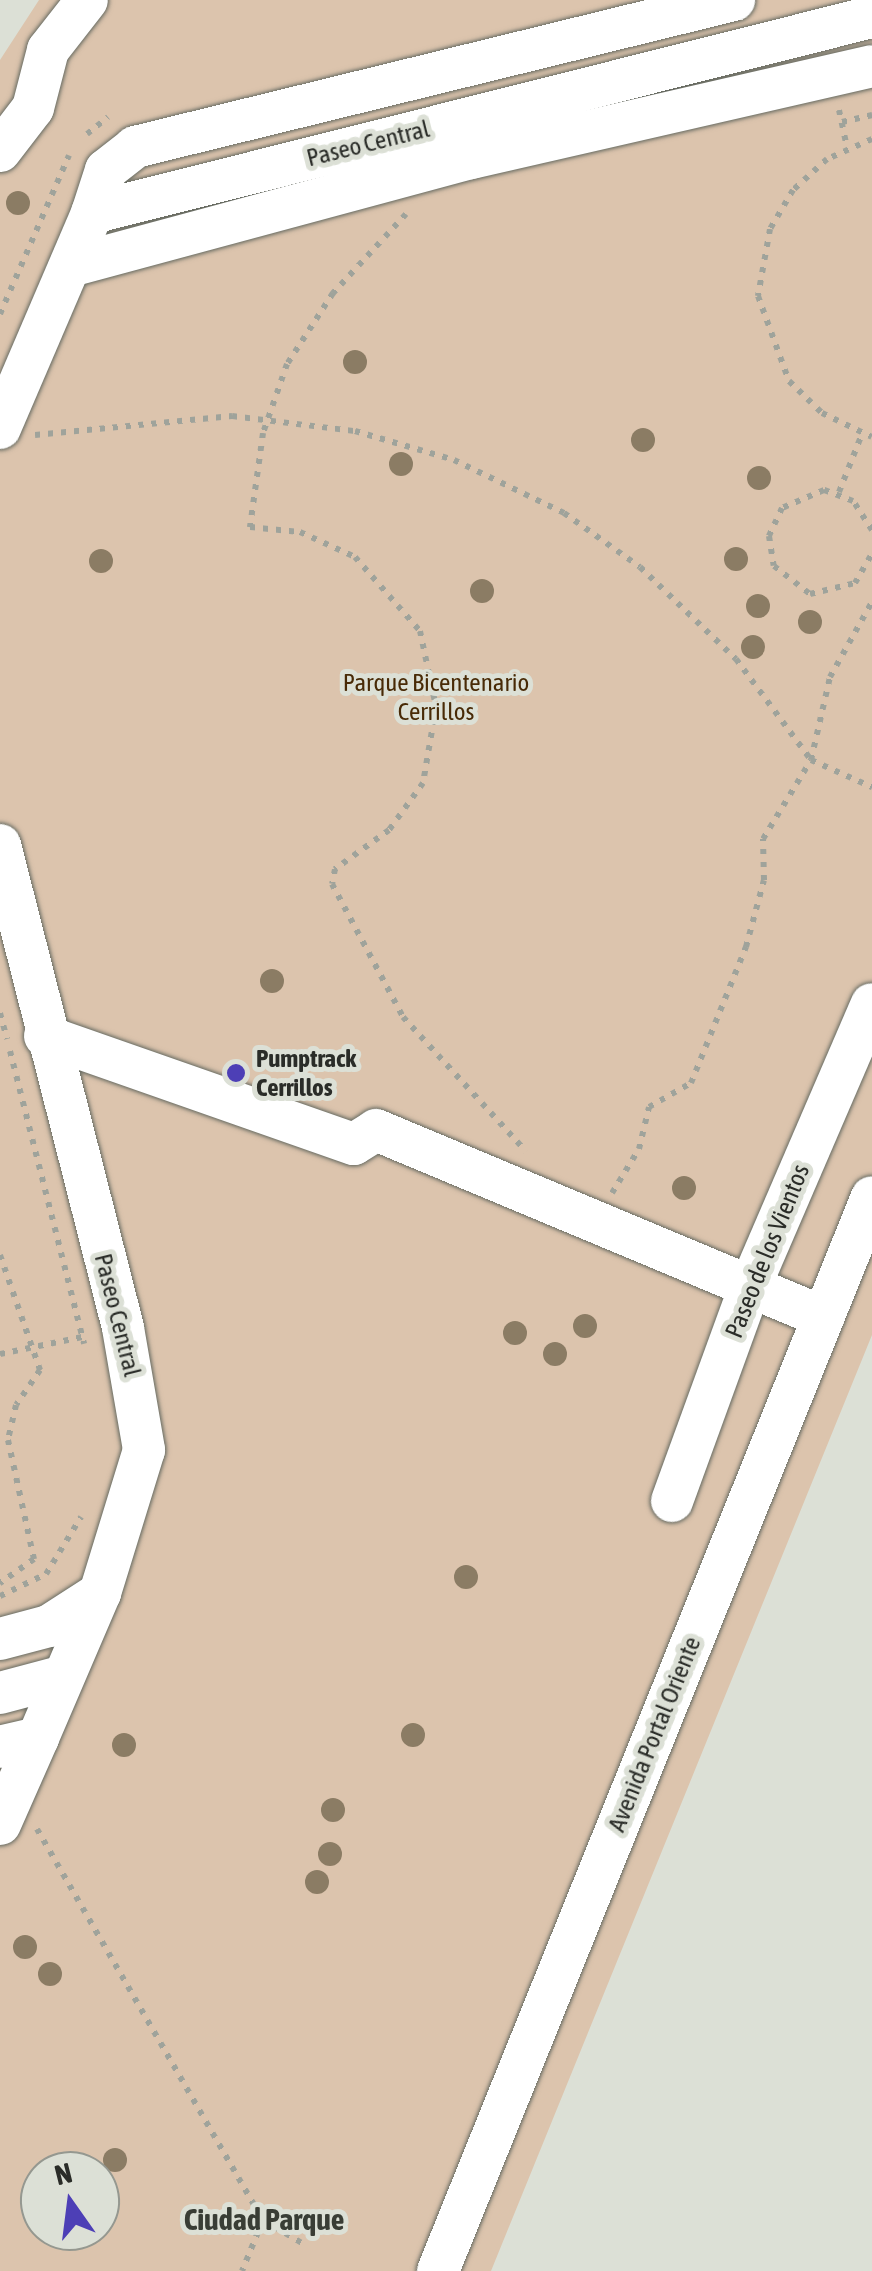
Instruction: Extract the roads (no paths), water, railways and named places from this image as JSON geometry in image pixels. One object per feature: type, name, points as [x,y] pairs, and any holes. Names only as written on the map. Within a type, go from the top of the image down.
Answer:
[{"type":"street","points":[[0,151],[33,108],[48,50],[87,0]]},
{"type":"street","points":[[11,434],[106,170],[135,147],[734,0]]},
{"type":"street","name":"Paseo Central","points":[[92,213],[872,17]]},
{"type":"street","points":[[74,266],[471,158],[872,66]]},
{"type":"street","name":"Paseo Central","points":[[0,845],[11,994],[45,1036],[103,1332],[144,1450],[100,1593],[64,1676],[19,1743],[4,1807]]},
{"type":"street","name":"Paseo de los Vientos","points":[[672,1501],[749,1289],[872,1004]]},
{"type":"street","points":[[45,1036],[354,1144],[376,1130],[823,1317]]},
{"type":"street","name":"Avenida Portal Oriente","points":[[438,2271],[872,1198]]},
{"type":"street","points":[[0,1639],[49,1626],[100,1593]]},
{"type":"street","points":[[0,1693],[64,1676]]},
{"type":"place","name":"Pumptrack Cerrillos","points":[[236,1073]]},
{"type":"district","name":"Ciudad Parque","points":[[264,2219]]},
{"type":"park label","name":"Parque Bicentenario Cerrillos","points":[[436,698]]}]
